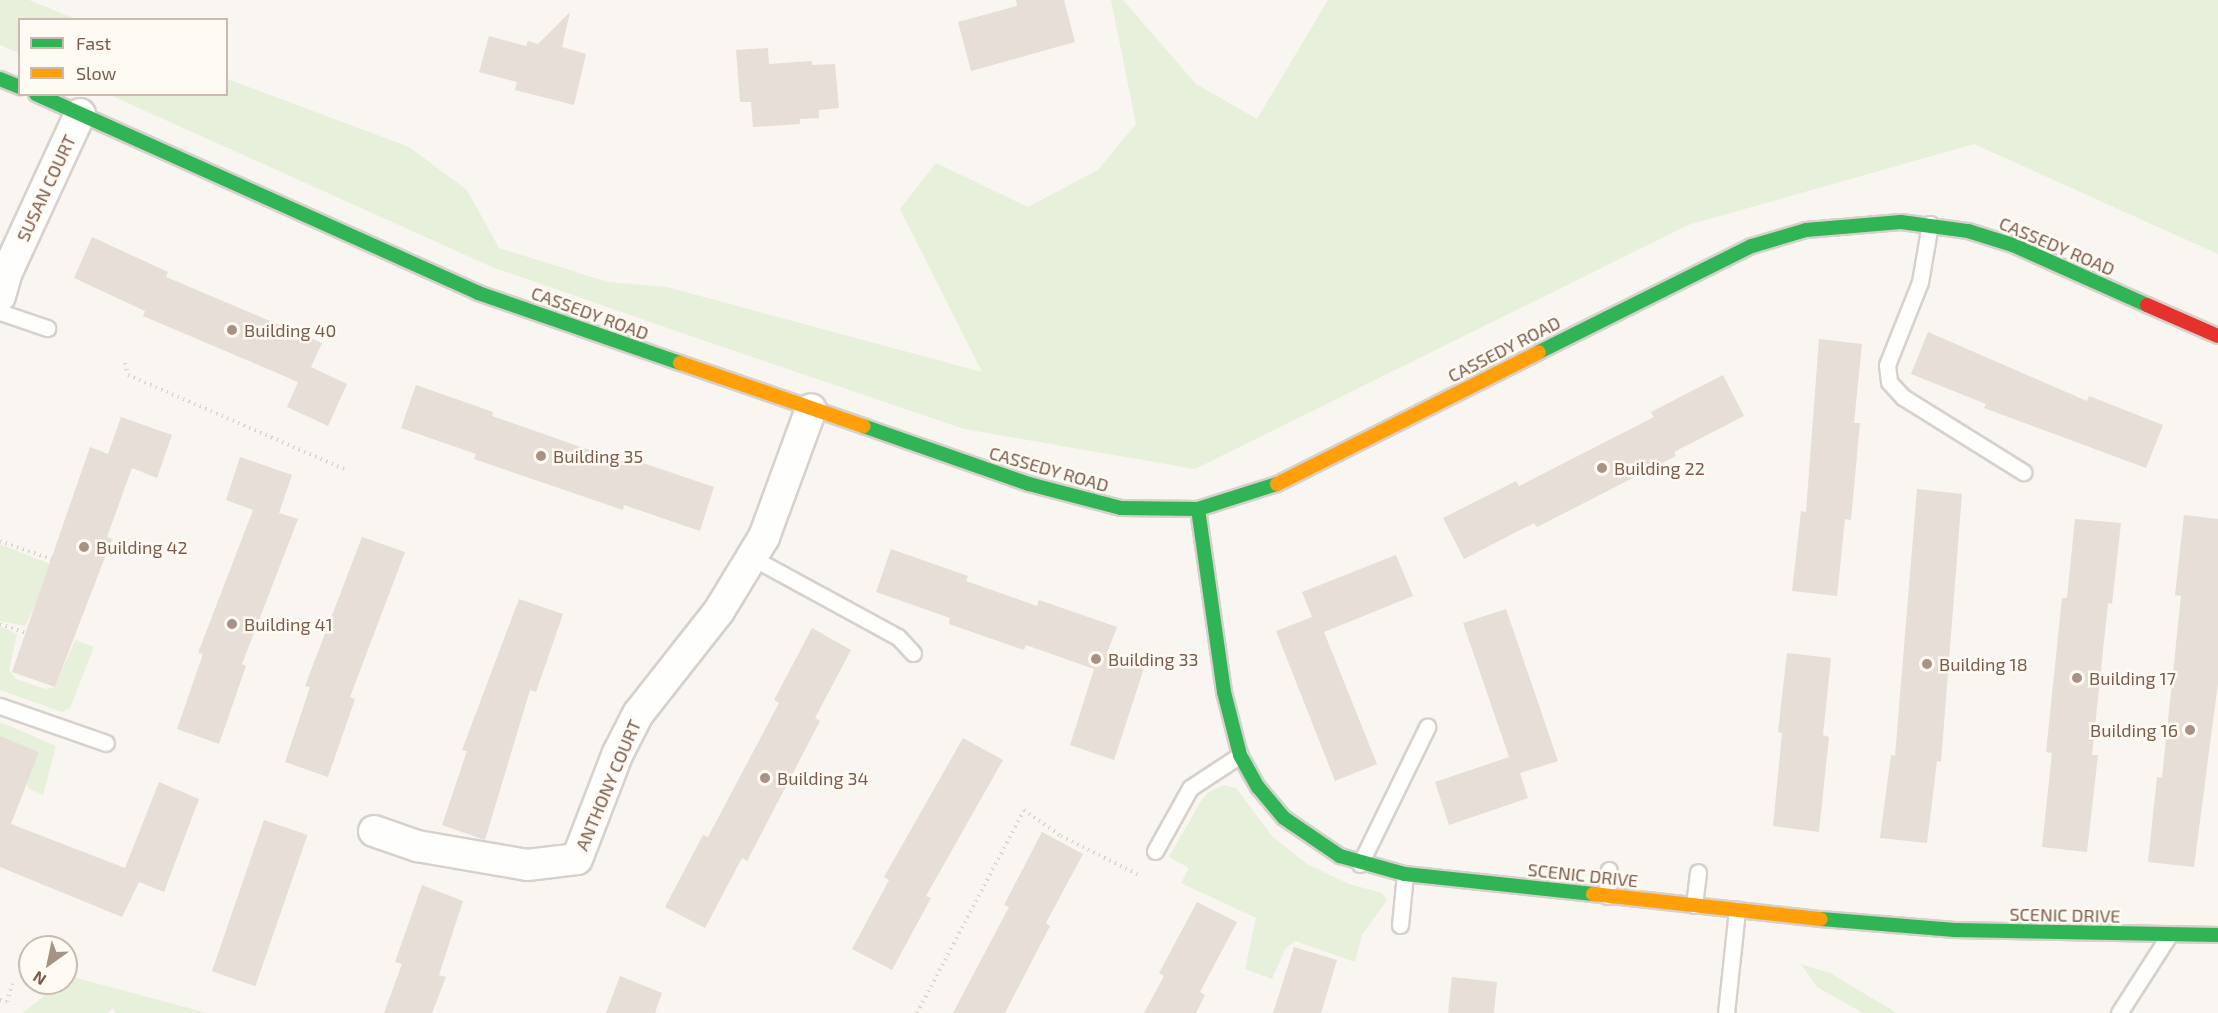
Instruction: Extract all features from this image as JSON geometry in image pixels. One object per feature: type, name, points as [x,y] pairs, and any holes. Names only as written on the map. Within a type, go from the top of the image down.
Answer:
[{"type":"street","points":[[0,79],[18,86]]},
{"type":"street","name":"CASSEDY ROAD","points":[[40,96],[342,235],[478,293],[1085,502],[1145,510],[1198,510],[1283,482],[1752,246],[1836,225],[1930,224],[2013,245],[2218,336]]},
{"type":"street","name":"SUSAN COURT","points":[[2,279],[80,114]]},
{"type":"street","name":"ANTHONY COURT","points":[[374,831],[417,846],[527,865],[577,859],[618,753],[638,714],[719,611],[772,519],[810,409]]},
{"type":"street","name":"SCENIC DRIVE","points":[[1198,510],[1224,692],[1240,755],[1258,787],[1284,818],[1321,846],[1360,864],[1405,874],[1737,910],[1955,930],[2218,935]]},
{"type":"lane","points":[[1930,224],[1920,282],[1887,365],[1889,382],[1903,397],[2023,472]]},
{"type":"lane","points":[[0,312],[47,328]]},
{"type":"lane","points":[[751,557],[898,637],[913,653]]},
{"type":"lane","points":[[0,706],[106,742]]},
{"type":"lane","points":[[1360,864],[1427,727]]},
{"type":"lane","points":[[1155,850],[1190,788],[1240,755]]},
{"type":"lane","points":[[1607,896],[1610,870]]},
{"type":"lane","points":[[1694,905],[1698,872]]},
{"type":"lane","points":[[1400,925],[1405,874]]},
{"type":"lane","points":[[1726,1013],[1737,910]]},
{"type":"lane","points":[[2118,1013],[2169,934]]},
{"type":"path","points":[[125,363],[128,375],[344,469]]},
{"type":"path","points":[[0,541],[56,561]]},
{"type":"path","points":[[0,624],[26,633]]},
{"type":"path","points":[[917,1013],[1024,810],[1061,836],[1141,876]]},
{"type":"path","points":[[0,1000],[7,1002],[12,984]]},
{"type":"green space","points":[[0,0],[29,0],[74,18],[18,18],[18,53],[0,45]]},
{"type":"green space","points":[[1111,0],[1123,0],[1196,84],[1257,119],[1328,0],[2218,0],[2218,254],[1974,144],[1688,225],[1195,469],[964,429],[682,333],[492,267],[112,96],[228,96],[228,79],[409,147],[467,190],[499,248],[608,282],[667,287],[982,372],[900,209],[936,163],[1028,207],[1098,170],[1136,124]]},
{"type":"green space","points":[[0,544],[55,566],[25,626],[0,621]]},
{"type":"green space","points":[[0,626],[17,634],[9,670],[16,679],[45,689],[55,687],[75,640],[94,647],[70,708],[62,712],[0,690]]},
{"type":"green space","points":[[0,722],[56,746],[43,795],[28,788],[27,782],[39,752],[0,736]]},
{"type":"green space","points":[[1224,785],[1236,788],[1273,837],[1307,864],[1349,884],[1382,893],[1387,900],[1362,935],[1355,962],[1295,941],[1285,949],[1272,979],[1245,969],[1256,918],[1181,883],[1189,868],[1169,857],[1201,801],[1210,791]]},
{"type":"green space","points":[[1801,964],[1830,973],[1897,1013],[1863,1013],[1817,987]]},
{"type":"green space","points":[[78,978],[207,1013],[115,1013],[113,1008],[108,1013],[23,1013],[45,995],[78,995]]},
{"type":"building","points":[[1016,0],[1064,0],[1075,42],[971,71],[958,22],[1017,6]]},
{"type":"building","points":[[570,12],[562,47],[586,54],[574,105],[515,90],[517,82],[479,72],[489,36],[526,46],[528,41],[538,44]]},
{"type":"building","points":[[768,48],[769,64],[812,61],[812,65],[835,64],[839,108],[819,110],[819,118],[800,119],[800,124],[753,127],[751,102],[740,102],[736,50]]},
{"type":"building","name":"Building 40","points":[[92,237],[168,272],[166,277],[322,343],[311,367],[347,384],[328,426],[287,407],[298,382],[143,316],[145,311],[74,278]]},
{"type":"building","points":[[1928,332],[2087,401],[2089,396],[2163,425],[2146,468],[1984,408],[1986,404],[1911,374]]},
{"type":"building","points":[[1819,339],[1862,344],[1854,423],[1860,423],[1851,520],[1845,519],[1837,596],[1792,591],[1801,511],[1806,512]]},
{"type":"building","name":"Building 22","points":[[1723,375],[1744,416],[1674,452],[1676,456],[1537,527],[1534,523],[1464,559],[1443,518],[1516,481],[1519,486],[1654,417],[1651,412]]},
{"type":"building","name":"Building 35","points":[[416,385],[493,412],[492,416],[635,466],[637,461],[714,487],[700,531],[624,505],[623,510],[474,459],[476,454],[401,428]]},
{"type":"building","name":"Building 42","points":[[121,417],[172,435],[157,478],[132,468],[107,537],[112,539],[55,687],[12,672],[90,447],[108,454]]},
{"type":"building","name":"Building 41","points":[[240,457],[292,475],[279,513],[298,519],[242,664],[246,666],[219,744],[177,729],[203,654],[198,653],[253,510],[226,500]]},
{"type":"building","name":"Building 18","points":[[1917,489],[1962,494],[1941,762],[1937,761],[1927,843],[1880,838],[1891,755],[1895,756]]},
{"type":"building","name":"Building 16","points":[[2184,515],[2218,519],[2218,683],[2194,867],[2148,862],[2157,777],[2162,778],[2181,596],[2175,595]]},
{"type":"building","name":"Building 17","points":[[2075,519],[2121,523],[2112,604],[2108,603],[2092,755],[2098,755],[2087,852],[2042,847],[2052,753],[2046,752],[2062,598],[2067,598]]},
{"type":"building","points":[[362,537],[405,552],[350,697],[355,699],[328,777],[285,762],[310,687],[305,686]]},
{"type":"building","name":"Building 33","points":[[891,549],[968,576],[966,581],[1037,606],[1039,600],[1117,627],[1107,653],[1145,665],[1114,760],[1070,745],[1094,669],[1026,645],[1024,650],[949,624],[950,618],[876,592]]},
{"type":"building","points":[[1396,555],[1413,596],[1324,632],[1377,764],[1335,781],[1276,631],[1312,617],[1302,592]]},
{"type":"building","points":[[519,599],[563,614],[536,692],[530,690],[485,840],[442,825],[467,751],[462,750]]},
{"type":"building","points":[[1506,609],[1558,761],[1520,773],[1528,798],[1449,825],[1435,782],[1509,757],[1463,623]]},
{"type":"building","name":"Building 34","points":[[812,628],[851,650],[815,718],[820,721],[747,861],[742,858],[705,928],[665,907],[703,835],[708,837],[779,703],[774,700]]},
{"type":"building","points":[[1787,653],[1831,658],[1823,735],[1829,737],[1819,832],[1773,826],[1782,733],[1778,732]]},
{"type":"building","points":[[0,736],[39,752],[11,824],[125,868],[159,782],[199,799],[164,892],[139,882],[122,917],[0,867]]},
{"type":"building","points":[[963,738],[1003,760],[926,896],[931,898],[892,970],[852,949],[889,880],[884,877]]},
{"type":"building","points":[[264,820],[307,835],[255,986],[212,971]]},
{"type":"building","points":[[1042,832],[1083,854],[1046,923],[1050,926],[1005,1013],[953,1013],[1009,907],[1004,905]]},
{"type":"building","points":[[422,885],[463,901],[439,975],[446,977],[432,1013],[384,1013],[402,964],[395,962]]},
{"type":"building","points":[[1197,902],[1237,922],[1200,992],[1205,995],[1196,1013],[1144,1013],[1164,976],[1159,973]]},
{"type":"building","points":[[1294,947],[1337,960],[1321,1013],[1273,1013]]},
{"type":"building","points":[[620,976],[662,993],[655,1013],[606,1013]]},
{"type":"building","points":[[1452,977],[1497,982],[1494,1013],[1448,1013]]},
{"type":"traffic: fast","points":[[0,79],[18,86]]},
{"type":"traffic: fast","points":[[40,96],[478,293],[680,363]]},
{"type":"traffic: fast","points":[[1539,352],[1752,246],[1806,230],[1901,222],[1968,231],[2013,245],[2147,305]]},
{"type":"traffic: fast","points":[[863,426],[1029,484],[1121,508],[1198,509],[1277,484]]},
{"type":"traffic: fast","points":[[1198,509],[1224,692],[1240,755],[1258,787],[1284,818],[1340,856],[1405,874],[1593,894]]},
{"type":"traffic: fast","points":[[1821,919],[1955,930],[2218,935]]},
{"type":"traffic: slow","points":[[1277,484],[1539,352]]},
{"type":"traffic: slow","points":[[680,363],[863,426]]},
{"type":"traffic: slow","points":[[1593,894],[1821,919]]},
{"type":"traffic: jam","points":[[2147,305],[2218,336]]},
{"type":"place","name":"Building 40","points":[[232,330]]},
{"type":"place","name":"Building 35","points":[[541,456]]},
{"type":"place","name":"Building 22","points":[[1602,468]]},
{"type":"place","name":"Building 42","points":[[84,547]]},
{"type":"place","name":"Building 41","points":[[232,624]]},
{"type":"place","name":"Building 33","points":[[1096,659]]},
{"type":"place","name":"Building 18","points":[[1927,664]]},
{"type":"place","name":"Building 17","points":[[2077,678]]},
{"type":"place","name":"Building 16","points":[[2190,730]]},
{"type":"place","name":"Building 34","points":[[765,778]]}]
